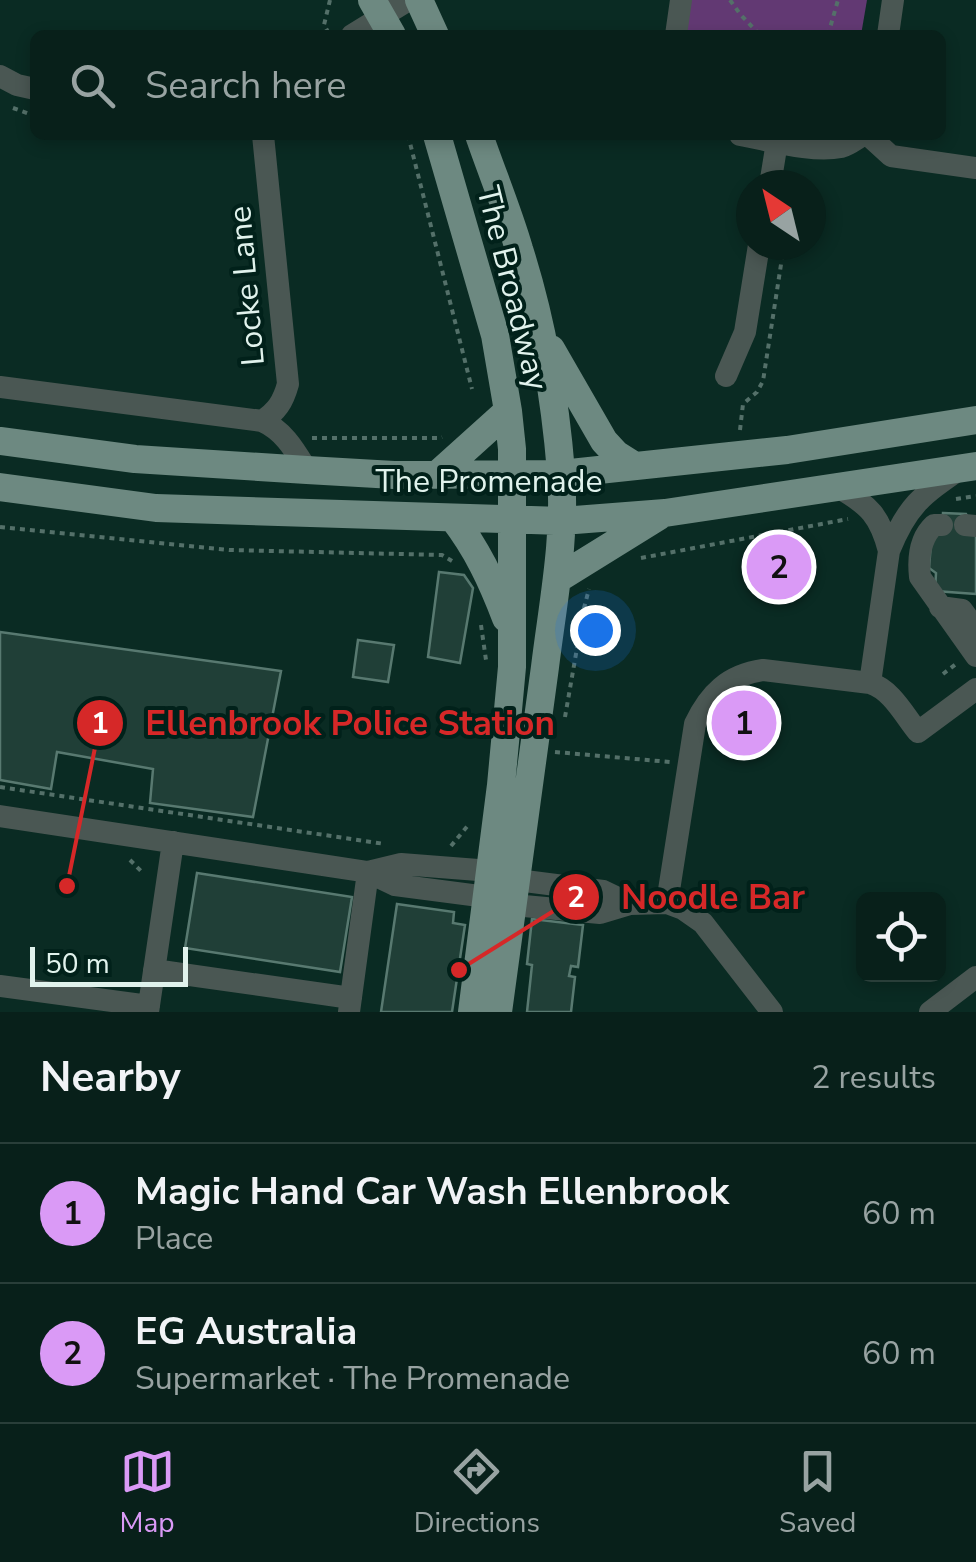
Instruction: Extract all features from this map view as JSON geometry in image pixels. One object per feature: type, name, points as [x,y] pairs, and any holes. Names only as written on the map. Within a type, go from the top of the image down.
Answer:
[{"type":"main road","points":[[419,0],[433,30]]},
{"type":"main road","name":"The Broadway","points":[[438,140],[495,334],[508,411],[513,520],[512,668],[502,888]]},
{"type":"main road","name":"The Broadway","points":[[481,140],[520,250],[547,358],[561,474],[558,578],[534,750],[502,888]]},
{"type":"main road","points":[[540,331],[604,441],[635,466]]},
{"type":"main road","points":[[438,474],[508,411]]},
{"type":"main road","name":"The Promenade","points":[[0,441],[134,459],[307,470],[394,475],[561,474],[742,455],[976,420]]},
{"type":"main road","name":"The Promenade","points":[[0,486],[156,508],[562,522],[666,512],[968,467]]},
{"type":"main road","points":[[558,578],[666,512]]},
{"type":"main road","points":[[453,518],[491,578],[512,636]]},
{"type":"main road","points":[[472,1012],[502,888]]},
{"type":"main road","points":[[498,1012],[502,888]]},
{"type":"street","points":[[360,30],[409,0]]},
{"type":"street","points":[[677,30],[680,0]]},
{"type":"street","points":[[889,30],[894,0]]},
{"type":"street","points":[[0,76],[30,88]]},
{"type":"street","name":"Locke Lane","points":[[262,421],[277,410],[288,384],[264,140]]},
{"type":"street","points":[[766,140],[805,147],[840,147],[855,140]]},
{"type":"street","points":[[872,140],[891,156],[976,168]]},
{"type":"street","points":[[772,170],[777,142]]},
{"type":"street","points":[[726,376],[744,332],[756,260]]},
{"type":"street","points":[[0,387],[262,421],[286,438],[307,470]]},
{"type":"street","points":[[870,683],[888,551],[911,507],[922,495],[968,467]]},
{"type":"street","points":[[839,488],[868,506],[883,530],[888,551]]},
{"type":"street","points":[[961,525],[934,526],[925,536],[920,577],[976,656]]},
{"type":"street","points":[[940,606],[962,610],[976,629]]},
{"type":"street","points":[[667,903],[695,724],[706,701],[726,684],[748,672],[763,670],[870,683],[890,695],[918,732],[976,690]]},
{"type":"street","points":[[0,816],[368,872],[395,885],[603,891],[630,904],[667,903],[704,923],[772,1012]]},
{"type":"street","points":[[0,986],[149,1009],[174,842]]},
{"type":"street","points":[[154,970],[350,1005],[368,872]]},
{"type":"street","points":[[930,1012],[976,977]]},
{"type":"path","points":[[327,30],[324,25],[330,0]]},
{"type":"path","points":[[730,0],[755,30]]},
{"type":"path","points":[[829,30],[838,0]]},
{"type":"path","points":[[409,140],[472,388]]},
{"type":"path","points":[[742,455],[739,422],[743,404],[757,392],[762,381],[782,260]]},
{"type":"path","points":[[911,507],[976,496]]},
{"type":"path","points":[[640,558],[874,514]]},
{"type":"path","points":[[0,527],[230,550],[442,555],[454,562]]},
{"type":"path","points":[[481,621],[488,672]]},
{"type":"path","points":[[534,750],[671,762],[690,754]]},
{"type":"path","points":[[0,787],[388,844]]},
{"type":"path","points":[[446,852],[470,825],[472,809]]},
{"type":"shaded area","points":[[688,0],[867,0],[862,30],[684,30]]},
{"type":"building","points":[[943,513],[966,514],[976,533],[976,594],[935,591],[936,573],[929,568],[932,531],[942,531]]},
{"type":"building","points":[[770,546],[795,551],[789,592],[778,590],[776,596],[760,593]]},
{"type":"building","points":[[439,572],[464,575],[473,588],[460,663],[428,657]]},
{"type":"building","points":[[0,632],[281,671],[253,817],[150,803],[153,769],[57,752],[51,789],[0,780]]},
{"type":"building","points":[[358,640],[394,645],[388,682],[353,677]]},
{"type":"building","points":[[739,688],[777,738],[750,758],[712,709]]},
{"type":"building","points":[[197,873],[352,897],[340,972],[185,948]]},
{"type":"building","points":[[397,904],[454,912],[453,923],[465,925],[452,1012],[381,1012]]},
{"type":"building","points":[[532,919],[583,925],[578,967],[571,966],[569,976],[575,977],[571,1012],[527,1012]]},
{"type":"place","name":"EG Australia","points":[[779,567]]},
{"type":"place","name":"Magic Hand Car Wash Ellenbrook","points":[[744,723]]},
{"type":"place","name":"Ellenbrook Police Station","points":[[67,886]]},
{"type":"place","name":"Noodle Bar","points":[[459,970]]}]
